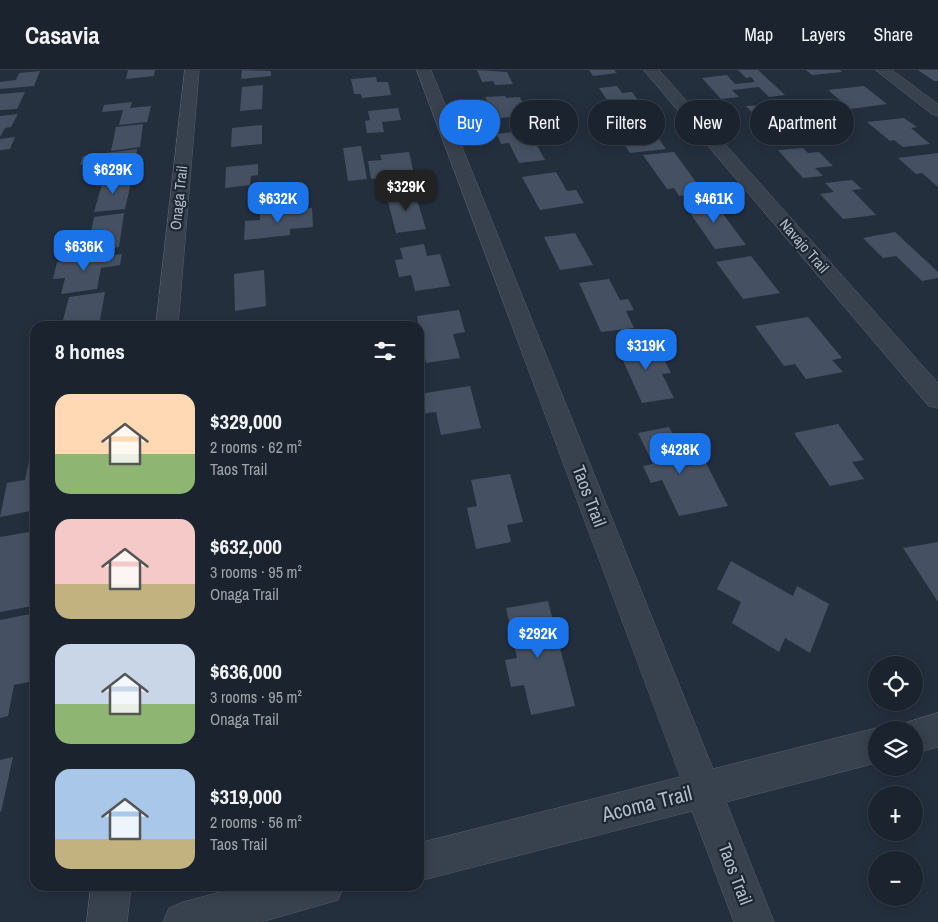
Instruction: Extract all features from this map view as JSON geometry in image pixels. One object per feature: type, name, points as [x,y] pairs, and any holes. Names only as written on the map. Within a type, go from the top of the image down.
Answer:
[{"type":"street","name":"Onaga Trail","points":[[167,321],[192,70]]},
{"type":"street","name":"Taos Trail","points":[[424,70],[754,922]]},
{"type":"street","name":"Navajo Trail","points":[[651,70],[938,399]]},
{"type":"street","points":[[883,70],[938,111]]},
{"type":"street","points":[[923,734],[938,730]]},
{"type":"street","name":"Acoma Trail","points":[[424,861],[868,748]]},
{"type":"street","points":[[107,922],[110,891]]},
{"type":"street","points":[[183,922],[304,891]]},
{"type":"building","points":[[128,70],[155,70],[154,76],[126,79]]},
{"type":"building","points":[[242,70],[271,71],[271,76],[241,79]]},
{"type":"building","points":[[477,70],[507,72],[513,84],[495,85],[493,81],[482,82]]},
{"type":"building","points":[[589,70],[614,70],[617,73],[593,76]]},
{"type":"building","points":[[738,70],[758,70],[785,95],[769,97],[759,87],[732,90],[739,97],[721,99],[702,78],[727,75],[735,84],[755,82],[751,77],[746,78]]},
{"type":"building","points":[[806,70],[840,70],[842,72],[812,75]]},
{"type":"building","points":[[918,70],[938,70],[938,81],[934,81]]},
{"type":"building","points":[[40,71],[34,86],[0,89],[0,82],[16,80],[19,73]]},
{"type":"building","points":[[376,77],[377,82],[388,82],[391,95],[362,98],[361,94],[354,94],[351,79]]},
{"type":"building","points":[[263,85],[262,109],[240,111],[242,87]]},
{"type":"building","points":[[617,86],[622,93],[632,92],[638,100],[607,100],[599,88]]},
{"type":"building","points":[[864,86],[887,104],[854,108],[854,100],[840,100],[828,90]]},
{"type":"building","points":[[25,92],[17,109],[0,110],[0,94]]},
{"type":"building","points":[[485,97],[520,97],[521,100],[510,100],[510,117],[500,118],[500,100],[486,100]]},
{"type":"building","points":[[132,102],[130,108],[151,106],[147,122],[119,125],[123,110],[102,112],[104,105]]},
{"type":"building","points":[[398,108],[401,120],[382,122],[384,132],[367,133],[365,121],[370,120],[368,111]]},
{"type":"building","points":[[18,114],[11,127],[5,128],[0,137],[0,116]]},
{"type":"building","points":[[904,118],[917,127],[911,128],[930,144],[903,147],[894,140],[890,141],[867,122]]},
{"type":"building","points":[[143,124],[140,147],[111,151],[116,127]]},
{"type":"building","points":[[262,125],[262,144],[231,147],[232,128]]},
{"type":"building","points":[[510,132],[510,145],[509,143],[501,144],[500,134]]},
{"type":"building","points":[[15,137],[10,149],[0,150],[0,139]]},
{"type":"building","points":[[510,145],[537,145],[545,160],[519,163]]},
{"type":"building","points":[[625,145],[663,145],[666,149],[630,153]]},
{"type":"building","points":[[361,146],[367,179],[348,181],[343,148]]},
{"type":"building","points":[[803,148],[808,153],[819,152],[833,166],[815,168],[823,176],[803,178],[778,150]]},
{"type":"building","points":[[137,149],[136,161],[119,163],[116,178],[85,181],[90,163],[80,165],[83,156]]},
{"type":"building","points":[[409,152],[414,174],[371,179],[368,161],[382,160],[380,155]]},
{"type":"building","points":[[674,152],[704,193],[679,196],[674,188],[667,189],[643,155]]},
{"type":"building","points":[[938,153],[938,187],[922,173],[916,174],[898,158]]},
{"type":"building","points":[[258,164],[258,175],[251,176],[250,185],[225,188],[226,167]]},
{"type":"building","points":[[556,172],[567,191],[576,190],[584,203],[540,210],[522,177]]},
{"type":"building","points":[[132,178],[125,209],[94,212],[103,181]]},
{"type":"building","points":[[852,180],[862,189],[852,190],[876,215],[843,219],[820,194],[834,192],[825,183]]},
{"type":"building","points":[[414,190],[426,229],[396,233],[386,194]]},
{"type":"building","points":[[712,199],[746,245],[715,249],[683,203]]},
{"type":"building","points":[[312,208],[313,227],[290,229],[290,235],[244,240],[245,221],[260,220],[260,213]]},
{"type":"building","points":[[124,213],[119,247],[87,252],[94,217]]},
{"type":"building","points":[[895,232],[938,272],[938,278],[922,281],[896,256],[883,258],[863,238]]},
{"type":"building","points":[[575,233],[593,265],[560,270],[544,237]]},
{"type":"building","points":[[424,244],[427,256],[440,254],[450,286],[415,291],[411,275],[399,277],[395,260],[403,259],[400,248]]},
{"type":"building","points":[[122,254],[120,265],[101,268],[97,289],[61,294],[65,278],[53,279],[57,262]]},
{"type":"building","points":[[751,256],[780,293],[743,299],[716,262]]},
{"type":"building","points":[[264,270],[266,306],[235,311],[234,274]]},
{"type":"building","points":[[609,279],[620,300],[628,299],[634,310],[626,311],[634,328],[601,332],[579,283]]},
{"type":"building","points":[[105,292],[100,321],[63,321],[69,297]]},
{"type":"building","points":[[459,310],[465,332],[453,334],[460,358],[426,363],[424,353],[424,321],[418,321],[417,316]]},
{"type":"building","points":[[808,317],[842,358],[832,360],[843,372],[806,379],[795,364],[784,366],[755,326]]},
{"type":"building","points":[[648,341],[655,354],[661,353],[671,373],[662,374],[674,398],[642,403],[616,345]]},
{"type":"building","points":[[470,386],[481,428],[441,435],[436,412],[424,413],[424,393]]},
{"type":"building","points":[[838,424],[864,460],[852,462],[864,479],[830,486],[794,433]]},
{"type":"building","points":[[669,427],[689,466],[706,463],[728,506],[679,516],[662,480],[651,483],[643,466],[653,464],[638,433]]},
{"type":"building","points":[[29,461],[30,511],[0,517],[7,483],[25,480]]},
{"type":"building","points":[[510,474],[523,522],[507,525],[511,542],[476,549],[467,508],[477,506],[471,480]]},
{"type":"building","points":[[30,532],[30,607],[0,612],[0,537]]},
{"type":"building","points":[[938,542],[938,602],[903,548]]},
{"type":"building","points":[[731,561],[793,596],[797,586],[829,604],[810,653],[785,638],[779,652],[732,623],[741,602],[717,589]]},
{"type":"building","points":[[548,601],[575,706],[531,715],[524,685],[511,687],[505,660],[517,658],[506,608]]},
{"type":"building","points":[[30,614],[29,682],[14,685],[8,716],[0,718],[0,620]]},
{"type":"building","points":[[13,757],[1,812],[0,760]]}]
